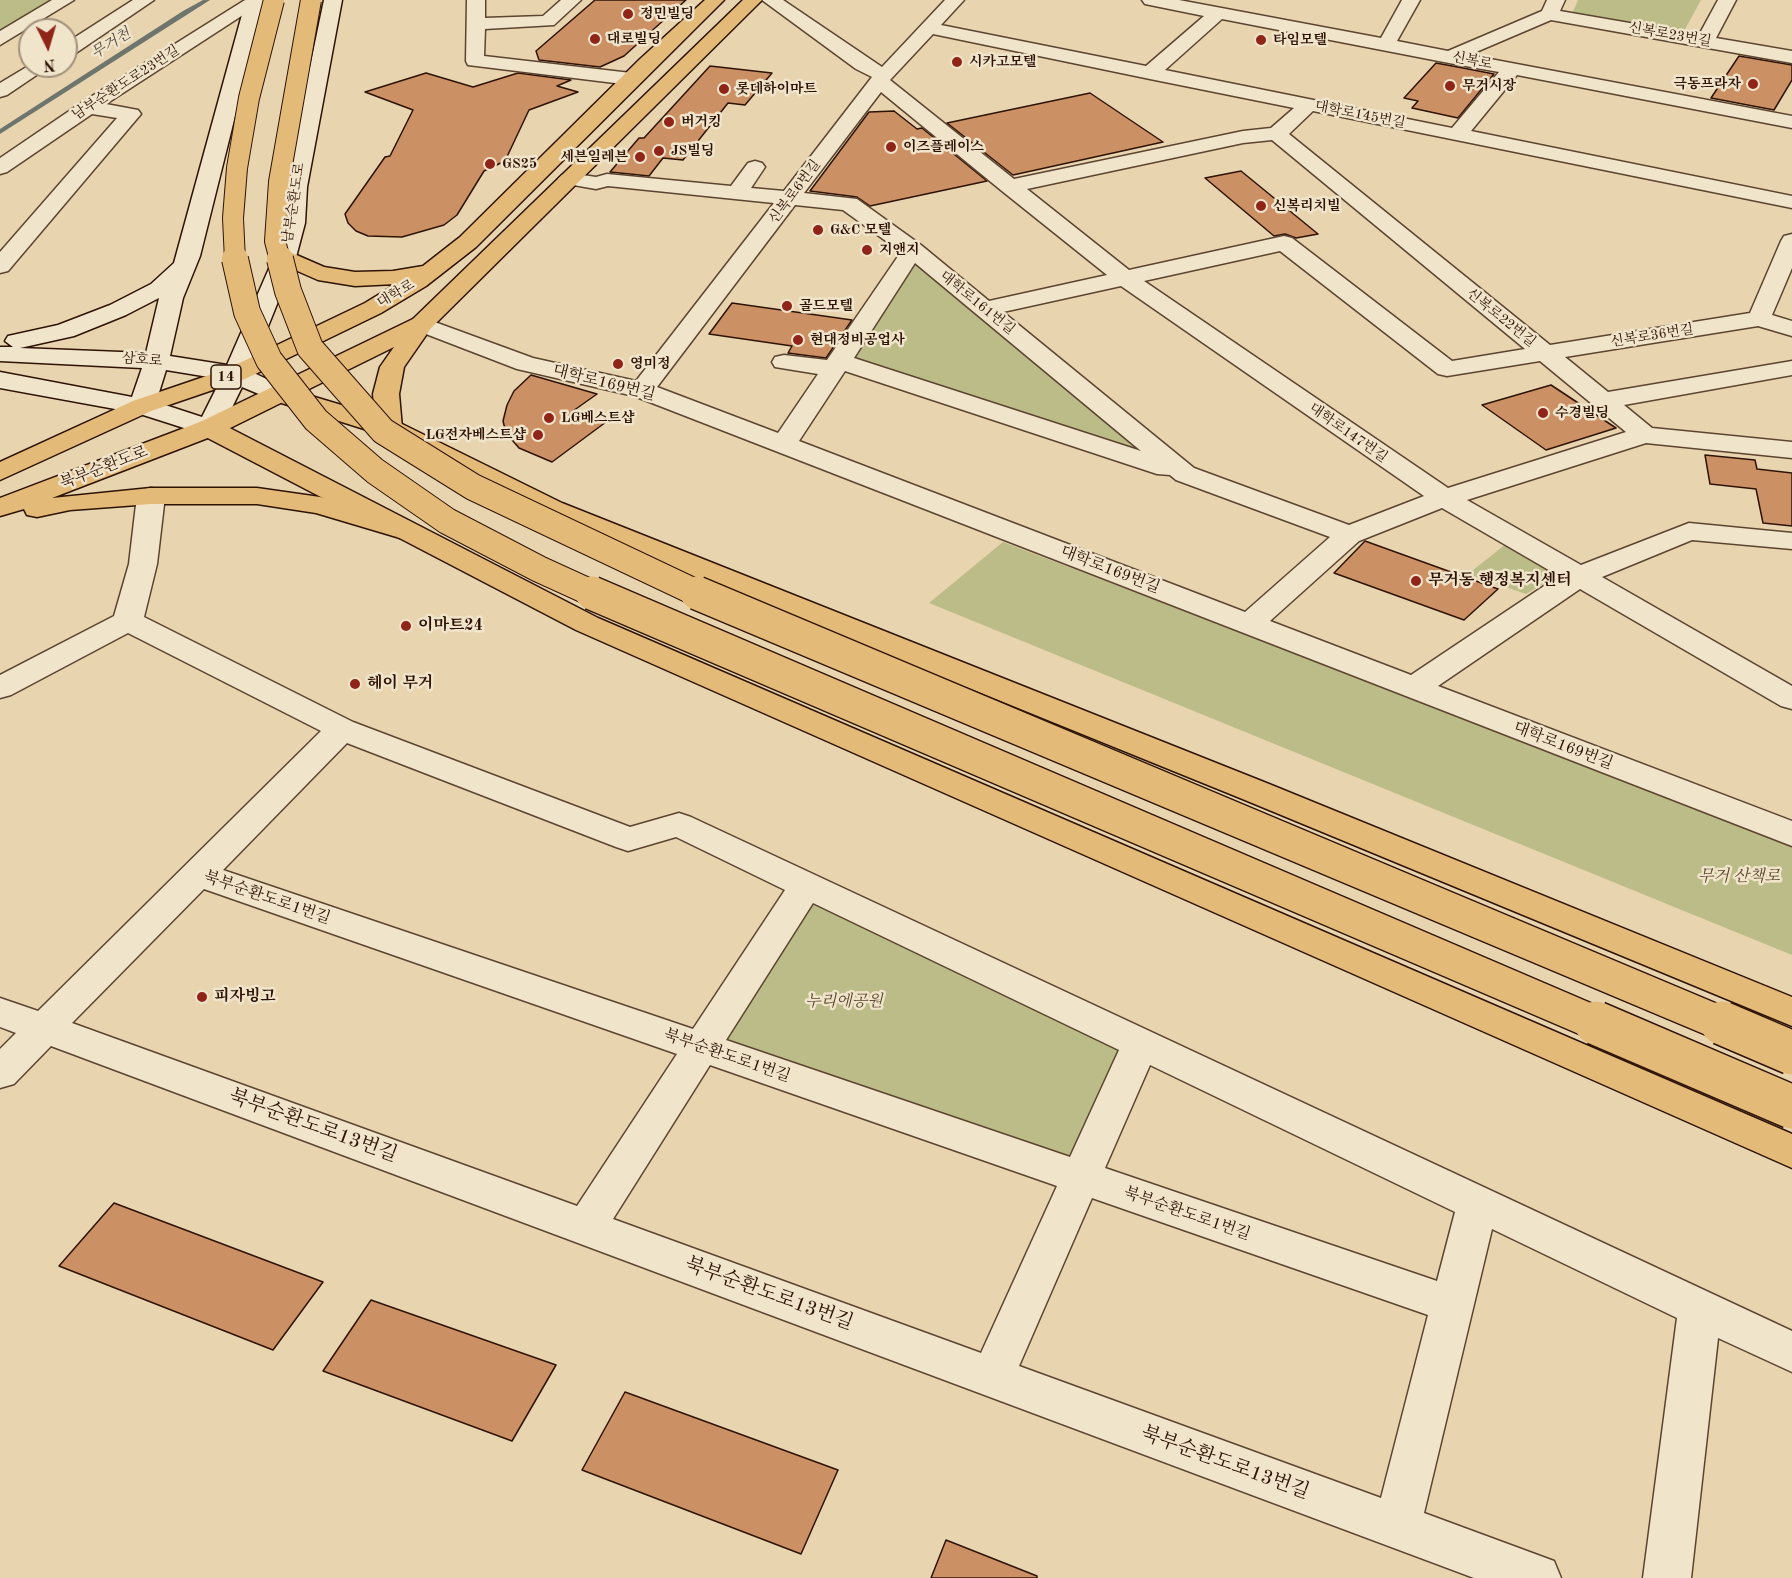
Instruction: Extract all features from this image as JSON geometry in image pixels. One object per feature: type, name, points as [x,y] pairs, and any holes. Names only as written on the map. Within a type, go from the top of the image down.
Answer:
[{"type":"main road","points":[[311,0],[279,182],[275,242],[288,291],[310,348],[382,431],[473,487],[668,581],[1792,1053]]},
{"type":"main road","name":"대학로","points":[[0,472],[142,406],[236,374],[388,300],[468,242],[631,79],[716,0]]},
{"type":"main road","name":"14","points":[[209,428],[421,324],[753,0]]},
{"type":"main road","points":[[261,1],[249,98],[237,168],[233,218],[236,267],[247,312],[269,360],[316,420],[375,471],[447,521],[539,568],[654,621],[1792,1107]]},
{"type":"main road","points":[[285,256],[318,273],[355,279],[409,275],[442,263]]},
{"type":"main road","points":[[390,428],[386,394],[392,367],[421,324]]},
{"type":"main road","points":[[278,394],[390,428],[493,482],[552,509],[1246,788],[1792,1012]]},
{"type":"main road","points":[[209,428],[587,624],[1792,1152]]},
{"type":"main road","name":"북부순환도로","points":[[0,508],[209,428]]},
{"type":"main road","points":[[0,516],[70,502],[151,496],[234,495],[286,499],[320,505],[407,532]]},
{"type":"street","points":[[78,44],[145,0]]},
{"type":"street","name":"남부순환도로","points":[[209,428],[236,374],[285,256],[294,223],[296,187],[333,0]]},
{"type":"street","points":[[476,0],[475,61],[631,79]]},
{"type":"street","points":[[476,24],[548,21],[572,0]]},
{"type":"street","name":"대학로147번길","points":[[771,0],[881,78],[1125,278],[1444,498],[1792,699]]},
{"type":"street","name":"신복로6번길","points":[[642,390],[881,78],[955,0]]},
{"type":"street","name":"신복로","points":[[1151,0],[1792,122]]},
{"type":"street","points":[[1245,18],[1259,0]]},
{"type":"street","points":[[1386,45],[1411,0]]},
{"type":"street","points":[[1705,41],[1727,0]]},
{"type":"street","points":[[142,406],[157,361],[171,298],[185,266],[261,1]]},
{"type":"street","name":"남부순환도로23번길","points":[[0,168],[88,107],[261,1]]},
{"type":"street","points":[[0,39],[62,3],[129,12]]},
{"type":"street","name":"신복로23번길","points":[[1449,57],[1552,7],[1705,41],[1792,57]]},
{"type":"street","points":[[1150,73],[1218,13]]},
{"type":"street","name":"대학로145번길","points":[[928,28],[1792,202]]},
{"type":"street","points":[[1457,135],[1512,69]]},
{"type":"street","points":[[0,91],[21,78]]},
{"type":"street","points":[[1011,186],[1243,137],[1277,134],[1308,105]]},
{"type":"street","points":[[0,266],[132,114],[88,107]]},
{"type":"street","name":"신복로22번길","points":[[1277,134],[1645,435]]},
{"type":"street","points":[[737,192],[755,167]]},
{"type":"street","name":"대학로161번길","points":[[569,179],[596,183],[607,180],[849,204],[913,250],[1185,474],[1349,535]]},
{"type":"street","points":[[1759,319],[1787,266],[1792,241]]},
{"type":"street","points":[[985,309],[1284,243],[1447,369],[1544,353]]},
{"type":"street","points":[[784,444],[913,250]]},
{"type":"street","points":[[0,345],[65,331],[97,319],[159,290],[185,266]]},
{"type":"street","name":"신복로36번길","points":[[1544,353],[1759,319],[1792,329]]},
{"type":"street","name":"대학로169번길","points":[[421,324],[526,364],[642,390],[1792,834]]},
{"type":"street","name":"삼호로","points":[[0,354],[157,361],[236,374],[278,394]]},
{"type":"street","points":[[784,362],[836,365],[1185,474]]},
{"type":"street","points":[[1603,401],[1792,368]]},
{"type":"street","points":[[0,380],[142,406],[209,428]]},
{"type":"street","points":[[1249,624],[1349,535],[1444,498],[1645,435],[1792,450]]},
{"type":"street","points":[[0,688],[128,621],[143,564],[151,496]]},
{"type":"street","points":[[1413,688],[1579,576],[1689,531],[1792,541]]},
{"type":"street","points":[[128,621],[342,729],[628,839],[679,825],[1792,1352]]},
{"type":"street","name":"북부순환도로1번길","points":[[342,729],[197,874],[1451,1304]]},
{"type":"street","points":[[0,1074],[197,874]]},
{"type":"street","points":[[586,1227],[806,885]]},
{"type":"street","name":"북부순환도로13번길","points":[[0,1012],[1537,1578]]},
{"type":"street","points":[[992,1377],[1141,1044]]},
{"type":"street","points":[[1397,1527],[1478,1203]]},
{"type":"street","points":[[1667,1578],[1700,1308]]},
{"type":"green space","points":[[0,0],[65,0],[35,18],[18,18],[18,28],[0,39]]},
{"type":"green space","points":[[1578,0],[1701,0],[1683,33],[1572,14]]},
{"type":"green space","points":[[913,250],[1185,474],[838,361]]},
{"type":"green space","name":"무거 산책로","points":[[1003,542],[1792,842],[1792,955],[929,603]]},
{"type":"green space","points":[[1506,544],[1560,574],[1526,594],[1468,574]]},
{"type":"green space","name":"누리에공원","points":[[806,885],[1141,1043],[1082,1178],[702,1047]]},
{"type":"building","points":[[595,0],[686,0],[624,56],[600,67],[539,60],[536,51]]},
{"type":"building","name":"극동프라자","points":[[1739,56],[1792,65],[1792,80],[1774,110],[1711,98]]},
{"type":"building","name":"무거시장","points":[[1436,63],[1494,74],[1458,118],[1412,108],[1418,101],[1404,98]]},
{"type":"building","points":[[710,66],[772,73],[745,105],[728,103],[683,160],[663,158],[649,176],[610,172],[639,138],[644,138]]},
{"type":"building","points":[[426,73],[473,87],[518,73],[571,80],[557,86],[578,92],[529,110],[505,161],[484,171],[457,215],[444,225],[402,237],[368,236],[356,231],[348,223],[345,214],[385,157],[390,156],[413,110],[365,92]]},
{"type":"building","points":[[1090,93],[1163,142],[1013,175],[947,123]]},
{"type":"building","name":"이즈플레이스","points":[[894,111],[917,129],[922,128],[987,181],[870,206],[857,197],[810,191],[869,112]]},
{"type":"building","name":"신복리치빌","points":[[1241,171],[1318,234],[1296,238],[1285,234],[1274,236],[1205,178]]},
{"type":"building","name":"현대정비공업사","points":[[732,303],[852,320],[826,358],[788,353],[792,346],[709,334]]},
{"type":"building","name":"LG베스트샵","points":[[531,375],[597,394],[573,411],[606,422],[552,462],[519,448],[506,433],[503,421],[514,391]]},
{"type":"building","name":"수경빌딩","points":[[1551,385],[1616,428],[1546,450],[1482,405]]},
{"type":"building","points":[[1705,455],[1755,460],[1757,469],[1792,473],[1792,526],[1763,523],[1756,489],[1710,484]]},
{"type":"building","name":"무거동 행정복지센터","points":[[1365,541],[1498,589],[1464,620],[1334,573]]},
{"type":"building","points":[[114,1203],[323,1282],[273,1350],[59,1266]]},
{"type":"building","points":[[371,1300],[556,1365],[512,1441],[323,1371]]},
{"type":"building","points":[[625,1392],[838,1470],[801,1554],[582,1470]]},
{"type":"building","points":[[946,1540],[1037,1576],[1037,1578],[931,1578]]},
{"type":"waterway","name":"무거천","points":[[0,132],[207,0]]},
{"type":"place","name":"정민빌딩","points":[[628,14]]},
{"type":"place","name":"대로빌딩","points":[[595,39]]},
{"type":"place","name":"타임모텔","points":[[1261,40]]},
{"type":"place","name":"시카고모텔","points":[[957,62]]},
{"type":"place","name":"극동프라자","points":[[1753,84]]},
{"type":"place","name":"무거시장","points":[[1450,86]]},
{"type":"place","name":"롯데하이마트","points":[[724,89]]},
{"type":"place","name":"버거킹","points":[[669,122]]},
{"type":"place","name":"이즈플레이스","points":[[891,147]]},
{"type":"place","name":"JS빌딩","points":[[659,151]]},
{"type":"place","name":"세븐일레븐","points":[[640,157]]},
{"type":"place","name":"GS25","points":[[490,164]]},
{"type":"place","name":"신복리치빌","points":[[1261,206]]},
{"type":"place","name":"G&C 모텔","points":[[818,230]]},
{"type":"place","name":"지앤지","points":[[867,250]]},
{"type":"place","name":"골드모텔","points":[[787,306]]},
{"type":"place","name":"현대정비공업사","points":[[798,340]]},
{"type":"place","name":"영미정","points":[[618,364]]},
{"type":"place","name":"수경빌딩","points":[[1543,413]]},
{"type":"place","name":"LG베스트샵","points":[[549,418]]},
{"type":"place","name":"LG전자베스트샵","points":[[538,435]]},
{"type":"place","name":"무거동 행정복지센터","points":[[1416,581]]},
{"type":"place","name":"이마트24","points":[[406,626]]},
{"type":"place","name":"헤이 무거","points":[[355,684]]},
{"type":"place","name":"피자빙고","points":[[202,997]]}]
